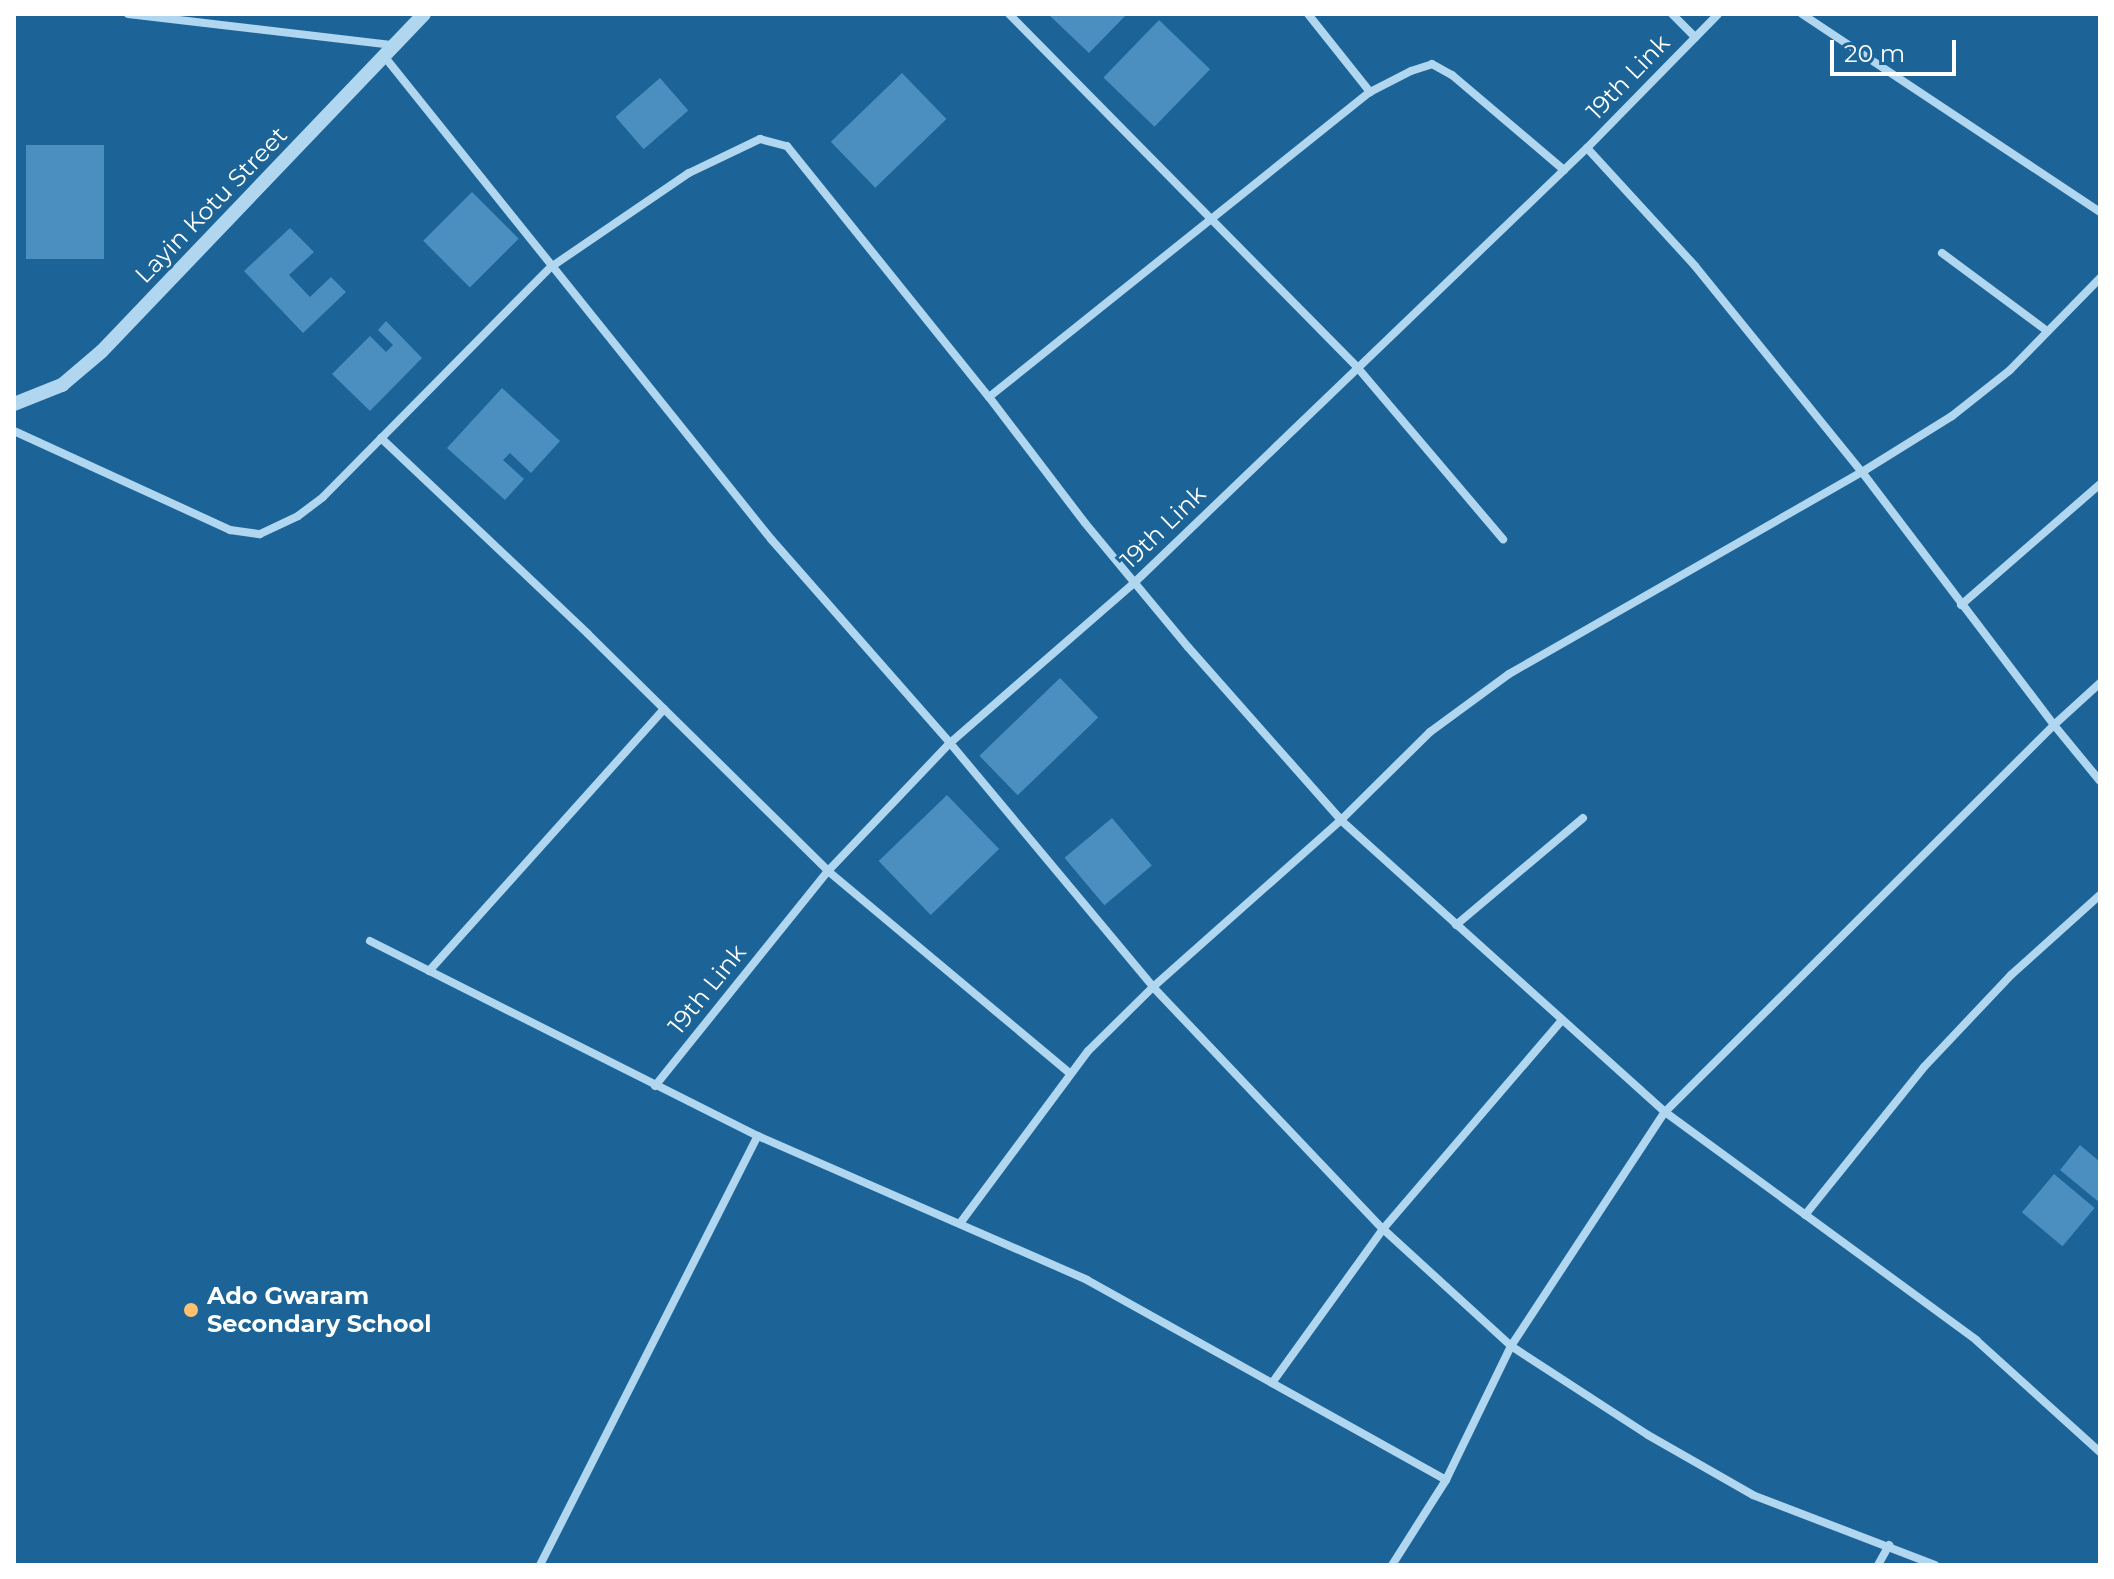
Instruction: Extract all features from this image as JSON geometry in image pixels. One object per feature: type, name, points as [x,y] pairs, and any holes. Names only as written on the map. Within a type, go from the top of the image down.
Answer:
[{"type":"street","points":[[128,14],[389,50],[551,267],[771,539],[950,743],[1153,987],[1383,1229],[1511,1346],[1648,1435],[1753,1495],[1935,1565]]},
{"type":"street","name":"Layin Kotu Street","points":[[14,404],[62,385],[102,351],[424,14]]},
{"type":"street","points":[[1009,14],[1357,367],[1503,539]]},
{"type":"street","points":[[1308,14],[1370,92]]},
{"type":"street","points":[[1672,14],[1695,37]]},
{"type":"street","name":"19th Link","points":[[655,1086],[828,871],[950,743],[1135,582],[1587,148],[1718,14]]},
{"type":"street","points":[[1802,14],[2100,212]]},
{"type":"street","points":[[989,397],[1370,92],[1411,71],[1432,64],[1452,75],[1564,170]]},
{"type":"street","points":[[14,431],[230,530],[260,534],[298,516],[381,438],[551,267],[689,173],[760,139],[787,146],[1135,582],[1341,820],[1665,1112],[1976,1340],[2100,1452]]},
{"type":"street","points":[[1587,148],[1695,266],[1862,472],[1961,605],[2100,781]]},
{"type":"street","points":[[1942,253],[2047,331]]},
{"type":"street","points":[[961,1222],[1070,1073],[1153,987],[1341,820],[1430,732],[1509,674],[1862,472],[1952,416],[2010,370],[2100,278]]},
{"type":"street","points":[[381,438],[828,871],[1070,1073]]},
{"type":"street","points":[[1961,605],[2100,484]]},
{"type":"street","points":[[1392,1565],[1446,1480],[1511,1346],[1665,1112],[2100,683]]},
{"type":"street","points":[[429,971],[664,709]]},
{"type":"street","points":[[1456,925],[1583,818]]},
{"type":"street","points":[[1805,1215],[1924,1067],[2011,975],[2100,895]]},
{"type":"street","points":[[370,941],[758,1136],[961,1222],[1087,1280],[1446,1480]]},
{"type":"street","points":[[1272,1383],[1383,1229],[1562,1020]]},
{"type":"street","points":[[540,1565],[758,1136]]},
{"type":"street","points":[[1878,1565],[1889,1545]]},
{"type":"building","points":[[1048,14],[1127,14],[1089,53]]},
{"type":"building","points":[[1159,20],[1210,69],[1155,127],[1103,78]]},
{"type":"building","points":[[902,73],[946,119],[875,188],[831,142]]},
{"type":"building","points":[[660,78],[688,110],[644,149],[615,117]]},
{"type":"building","points":[[26,145],[104,145],[104,259],[26,259]]},
{"type":"building","points":[[472,192],[519,239],[470,287],[423,241]]},
{"type":"building","points":[[290,228],[314,252],[289,275],[310,297],[331,277],[346,292],[303,333],[244,271]]},
{"type":"building","points":[[386,321],[422,358],[370,411],[332,374],[370,336],[386,352],[393,345],[378,330]]},
{"type":"building","points":[[502,388],[560,441],[531,473],[510,453],[503,460],[524,479],[505,500],[447,448]]},
{"type":"building","points":[[1060,678],[1098,718],[1018,795],[979,756]]},
{"type":"building","points":[[947,795],[999,849],[931,915],[879,861]]},
{"type":"building","points":[[1112,818],[1152,865],[1104,905],[1065,858]]},
{"type":"building","points":[[2080,1145],[2100,1162],[2100,1203],[2060,1170]]},
{"type":"building","points":[[2054,1174],[2095,1208],[2062,1246],[2022,1212]]},
{"type":"place","name":"Ado Gwaram Secondary School","points":[[191,1310]]}]
